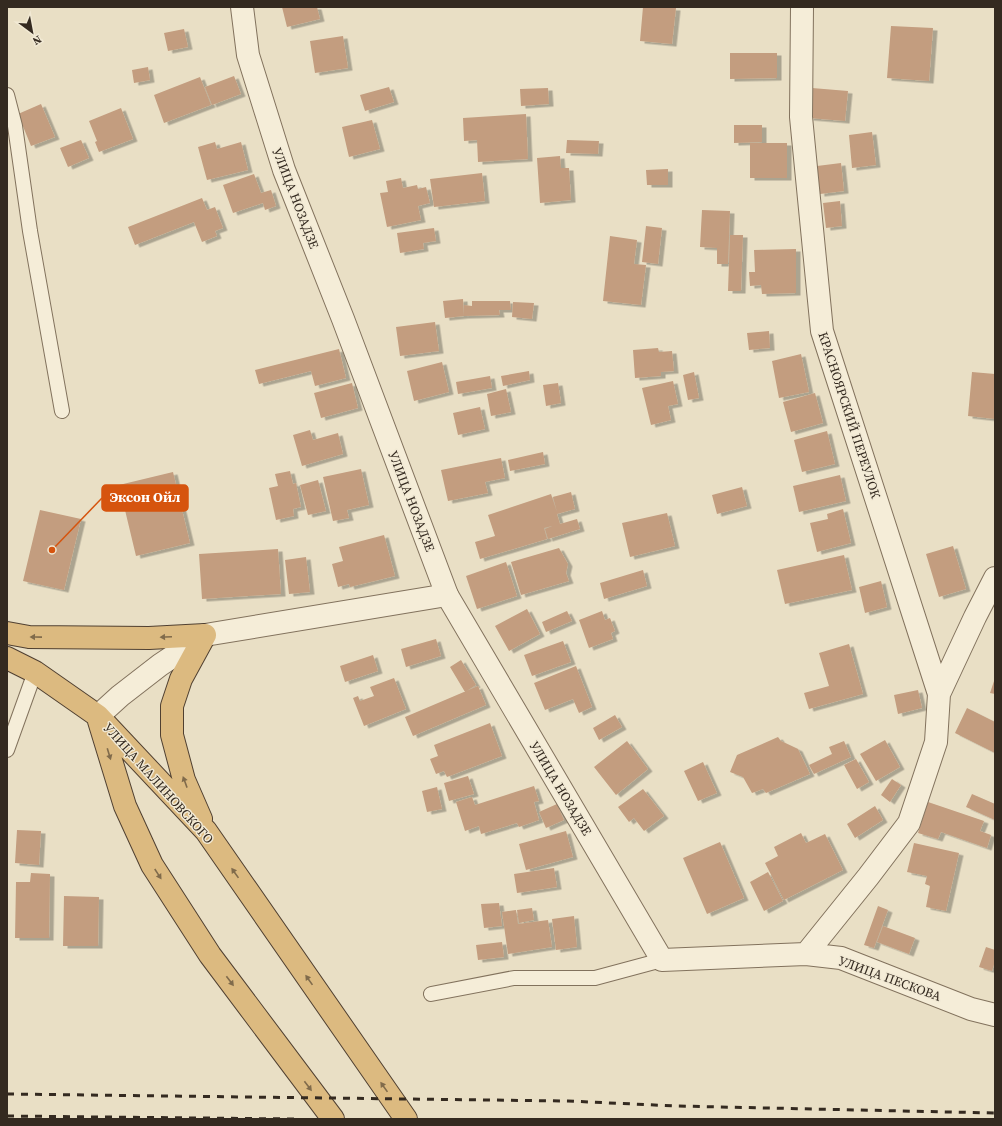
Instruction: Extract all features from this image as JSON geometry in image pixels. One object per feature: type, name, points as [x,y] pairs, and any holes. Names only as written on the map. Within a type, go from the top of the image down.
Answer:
[{"type":"highway","points":[[7,633],[29,637],[149,638],[205,635]]},
{"type":"highway","points":[[205,635],[181,678],[172,706],[172,735],[184,780],[206,831]]},
{"type":"highway","points":[[7,658],[35,672],[98,716]]},
{"type":"highway","name":"УЛИЦА МАЛИНОВСКОГО","points":[[98,716],[206,831],[406,1119]]},
{"type":"highway","name":"УЛИЦА МАЛИНОВСКОГО","points":[[98,716],[126,806],[152,865],[210,954],[333,1119]]},
{"type":"street","name":"УЛИЦА НОЗАДЗЕ","points":[[242,7],[248,55],[284,170],[343,318],[447,595],[662,960]]},
{"type":"street","name":"КРАСНОЯРСКИЙ ПЕРЕУЛОК","points":[[802,7],[801,117],[822,331],[939,694]]},
{"type":"street","name":"КРАСНОЯРСКИЙ ПЕРЕУЛОК","points":[[806,954],[868,878],[909,823],[936,742],[939,694],[975,616],[995,578]]},
{"type":"street","points":[[98,716],[120,696],[160,665],[205,635],[447,595]]},
{"type":"street","name":"УЛИЦА ПЕСКОВА","points":[[662,960],[806,954],[841,958],[971,1009],[995,1015]]},
{"type":"lane","points":[[7,95],[15,126],[30,231],[62,411]]},
{"type":"lane","points":[[7,750],[35,672]]},
{"type":"lane","points":[[431,994],[514,978],[596,978],[662,960]]},
{"type":"building","points":[[282,7],[317,7],[320,19],[287,27]]},
{"type":"building","points":[[643,7],[676,8],[672,44],[640,41]]},
{"type":"building","points":[[891,26],[933,28],[929,81],[887,78]]},
{"type":"building","points":[[184,29],[188,47],[168,51],[164,33]]},
{"type":"building","points":[[343,36],[348,68],[315,73],[310,41]]},
{"type":"building","points":[[730,53],[777,53],[777,78],[730,79]]},
{"type":"building","points":[[148,67],[150,80],[134,83],[132,70]]},
{"type":"building","points":[[234,76],[241,94],[212,105],[205,87]]},
{"type":"building","points":[[200,77],[211,105],[164,123],[154,95]]},
{"type":"building","points":[[389,87],[394,102],[365,111],[360,95]]},
{"type":"building","points":[[548,88],[549,104],[521,106],[520,89]]},
{"type":"building","points":[[812,88],[848,91],[845,121],[809,118]]},
{"type":"building","points":[[41,104],[55,137],[31,146],[18,114]]},
{"type":"building","points":[[121,108],[133,139],[99,152],[95,142],[97,141],[89,121]]},
{"type":"building","points":[[526,114],[528,159],[478,162],[477,140],[464,141],[463,118]]},
{"type":"building","points":[[372,120],[380,149],[349,157],[342,127]]},
{"type":"building","points":[[734,125],[762,125],[762,142],[734,143]]},
{"type":"building","points":[[872,132],[876,165],[852,168],[849,135]]},
{"type":"building","points":[[81,140],[89,158],[68,167],[60,148]]},
{"type":"building","points":[[567,140],[599,141],[598,154],[566,153]]},
{"type":"building","points":[[215,142],[217,149],[241,142],[248,170],[207,180],[198,147]]},
{"type":"building","points":[[750,143],[787,143],[787,178],[750,178]]},
{"type":"building","points":[[560,156],[561,168],[569,168],[571,200],[540,203],[537,158]]},
{"type":"building","points":[[841,163],[844,191],[820,194],[817,166]]},
{"type":"building","points":[[668,169],[668,185],[647,185],[646,170]]},
{"type":"building","points":[[482,173],[485,201],[434,207],[430,179]]},
{"type":"building","points":[[254,174],[261,193],[271,190],[276,206],[265,210],[263,203],[233,213],[223,185]]},
{"type":"building","points":[[401,178],[403,188],[417,185],[418,189],[426,187],[430,203],[418,206],[421,220],[387,227],[380,193],[388,192],[386,181]]},
{"type":"building","points":[[202,198],[207,210],[215,207],[223,228],[215,231],[217,236],[202,242],[194,222],[135,245],[128,227]]},
{"type":"building","points":[[840,201],[842,226],[826,228],[823,203]]},
{"type":"building","points":[[702,210],[730,211],[728,264],[717,264],[717,248],[700,247]]},
{"type":"building","points":[[646,226],[662,228],[658,264],[642,262]]},
{"type":"building","points":[[434,228],[436,241],[423,243],[424,249],[400,253],[397,233]]},
{"type":"building","points":[[730,235],[743,235],[741,291],[728,291]]},
{"type":"building","points":[[610,236],[637,240],[634,264],[646,265],[641,305],[603,301]]},
{"type":"building","points":[[796,249],[796,293],[762,294],[761,285],[750,286],[749,272],[755,272],[754,250]]},
{"type":"building","points":[[463,299],[464,316],[445,318],[443,301]]},
{"type":"building","points":[[472,301],[510,301],[511,310],[499,310],[500,315],[464,316],[464,305],[472,306]]},
{"type":"building","points":[[513,302],[534,303],[532,319],[512,317]]},
{"type":"building","points":[[435,322],[439,351],[400,356],[396,327]]},
{"type":"building","points":[[769,331],[770,348],[749,350],[747,333]]},
{"type":"building","points":[[658,348],[659,352],[672,351],[674,371],[661,372],[661,376],[635,378],[633,350]]},
{"type":"building","points":[[339,349],[346,378],[315,386],[311,371],[259,384],[255,370]]},
{"type":"building","points":[[801,354],[809,392],[779,398],[772,361]]},
{"type":"building","points":[[442,362],[449,392],[414,401],[407,371]]},
{"type":"building","points":[[529,371],[530,380],[503,386],[501,376]]},
{"type":"building","points":[[694,372],[699,398],[688,400],[683,375]]},
{"type":"building","points":[[972,372],[995,374],[995,419],[968,416]]},
{"type":"building","points":[[490,376],[492,388],[458,394],[456,382]]},
{"type":"building","points":[[673,381],[678,404],[668,406],[671,420],[651,425],[642,388]]},
{"type":"building","points":[[352,383],[358,408],[321,418],[314,393]]},
{"type":"building","points":[[558,383],[561,403],[546,406],[543,385]]},
{"type":"building","points":[[506,389],[511,412],[491,416],[487,394]]},
{"type":"building","points":[[815,393],[823,423],[791,432],[783,402]]},
{"type":"building","points":[[480,407],[485,429],[458,435],[453,413]]},
{"type":"building","points":[[310,430],[313,440],[338,433],[343,454],[302,466],[293,435]]},
{"type":"building","points":[[827,431],[835,464],[802,472],[794,440]]},
{"type":"building","points":[[543,452],[545,464],[510,471],[508,460]]},
{"type":"building","points":[[501,458],[505,478],[485,482],[488,493],[448,501],[441,470]]},
{"type":"building","points":[[361,469],[369,505],[347,510],[349,518],[333,521],[323,477]]},
{"type":"building","points":[[290,471],[293,484],[296,483],[301,507],[293,509],[294,516],[276,520],[269,488],[278,486],[275,474]]},
{"type":"building","points":[[173,472],[190,543],[136,556],[119,485]]},
{"type":"building","points":[[840,475],[846,501],[799,512],[793,486]]},
{"type":"building","points":[[318,480],[326,511],[308,515],[300,485]]},
{"type":"building","points":[[742,487],[747,506],[717,514],[712,495]]},
{"type":"building","points":[[571,492],[575,509],[557,514],[560,524],[577,519],[580,529],[548,539],[545,529],[552,526],[544,528],[547,539],[480,559],[475,542],[495,536],[488,515],[551,494],[557,512],[553,497]]},
{"type":"building","points":[[843,509],[851,543],[817,552],[810,523],[828,519],[827,514]]},
{"type":"building","points":[[40,510],[81,519],[64,590],[23,581]]},
{"type":"building","points":[[667,513],[675,546],[630,557],[622,523]]},
{"type":"building","points":[[384,535],[395,576],[350,587],[349,584],[338,587],[332,564],[343,561],[339,547]]},
{"type":"building","points":[[953,546],[966,589],[939,597],[926,554]]},
{"type":"building","points":[[559,548],[568,564],[566,573],[569,581],[521,595],[511,562]]},
{"type":"building","points":[[278,549],[281,594],[202,599],[199,554]]},
{"type":"building","points":[[844,555],[852,590],[785,604],[777,570]]},
{"type":"building","points":[[306,557],[310,592],[289,594],[285,560]]},
{"type":"building","points":[[506,562],[517,596],[477,609],[466,576]]},
{"type":"building","points":[[643,570],[647,586],[604,599],[600,583]]},
{"type":"building","points":[[881,581],[887,607],[865,613],[859,587]]},
{"type":"building","points":[[527,609],[540,634],[509,651],[495,626]]},
{"type":"building","points":[[567,611],[572,621],[546,632],[542,622]]},
{"type":"building","points":[[602,611],[605,620],[610,618],[615,631],[611,633],[613,639],[589,648],[579,620]]},
{"type":"building","points":[[436,639],[441,656],[406,667],[401,649]]},
{"type":"building","points":[[563,641],[571,662],[532,676],[524,655]]},
{"type":"building","points":[[849,644],[863,694],[809,709],[804,693],[829,686],[819,653]]},
{"type":"building","points":[[373,655],[378,671],[345,682],[340,666]]},
{"type":"building","points":[[461,660],[476,685],[465,692],[450,667]]},
{"type":"building","points":[[576,666],[592,707],[579,713],[573,699],[545,710],[534,683]]},
{"type":"building","points":[[394,678],[406,709],[364,726],[353,698],[358,696],[360,701],[374,696],[370,687]]},
{"type":"building","points":[[995,678],[995,694],[990,693]]},
{"type":"building","points":[[478,686],[486,705],[413,736],[405,717]]},
{"type":"building","points":[[918,690],[922,708],[898,714],[894,695]]},
{"type":"building","points":[[967,708],[995,722],[995,753],[955,733]]},
{"type":"building","points":[[615,715],[622,727],[599,740],[593,728]]},
{"type":"building","points":[[490,723],[502,756],[447,777],[444,771],[436,774],[430,759],[438,756],[434,745]]},
{"type":"building","points":[[778,737],[781,741],[798,749],[810,774],[766,793],[763,789],[752,793],[743,777],[730,772],[737,755]]},
{"type":"building","points":[[885,740],[900,767],[876,781],[860,754]]},
{"type":"building","points":[[627,741],[648,769],[616,795],[594,767]]},
{"type":"building","points":[[844,741],[851,757],[814,774],[809,765],[832,754],[829,747]]},
{"type":"building","points":[[856,759],[869,782],[857,789],[844,765]]},
{"type":"building","points":[[703,762],[717,793],[698,801],[684,771]]},
{"type":"building","points":[[468,776],[474,794],[449,801],[444,783]]},
{"type":"building","points":[[892,779],[901,785],[890,802],[881,795]]},
{"type":"building","points":[[534,786],[539,801],[534,802],[539,820],[519,827],[517,823],[481,834],[479,826],[465,831],[456,802],[472,797],[475,805]]},
{"type":"building","points":[[437,787],[442,809],[427,812],[422,791]]},
{"type":"building","points":[[643,789],[664,816],[644,831],[634,818],[629,822],[618,807]]},
{"type":"building","points":[[972,794],[995,804],[995,820],[966,807]]},
{"type":"building","points":[[928,802],[984,821],[980,831],[991,835],[987,848],[941,832],[938,839],[918,833]]},
{"type":"building","points":[[557,804],[564,820],[546,828],[539,812]]},
{"type":"building","points":[[875,806],[883,820],[855,838],[847,824]]},
{"type":"building","points":[[17,830],[41,831],[39,865],[15,863]]},
{"type":"building","points":[[566,831],[573,857],[526,870],[519,844]]},
{"type":"building","points":[[801,833],[806,843],[825,834],[843,870],[784,900],[765,863],[778,856],[774,847]]},
{"type":"building","points":[[720,842],[744,898],[707,914],[683,858]]},
{"type":"building","points":[[914,843],[959,853],[946,911],[926,907],[930,886],[925,884],[927,876],[907,872]]},
{"type":"building","points":[[554,868],[557,887],[517,893],[514,874]]},
{"type":"building","points":[[768,872],[783,901],[764,911],[750,882]]},
{"type":"building","points":[[31,873],[50,874],[49,938],[15,938],[16,882],[30,882]]},
{"type":"building","points":[[64,896],[99,897],[98,946],[63,946]]},
{"type":"building","points":[[499,903],[502,926],[484,928],[481,904]]},
{"type":"building","points":[[878,906],[888,910],[874,948],[864,945]]},
{"type":"building","points":[[532,908],[534,920],[519,923],[517,910]]},
{"type":"building","points":[[516,910],[518,924],[548,920],[552,947],[508,954],[502,912]]},
{"type":"building","points":[[574,916],[577,947],[556,950],[552,919]]},
{"type":"building","points":[[883,926],[915,938],[909,954],[877,942]]},
{"type":"building","points":[[502,942],[504,957],[478,960],[476,945]]},
{"type":"building","points":[[986,947],[995,950],[995,961],[992,971],[979,967]]},
{"type":"railway","points":[[7,1094],[568,1101],[676,1106],[995,1113]]},
{"type":"railway","points":[[7,1116],[295,1119]]},
{"type":"place","name":"Эксон Ойл","points":[[52,550]]}]
